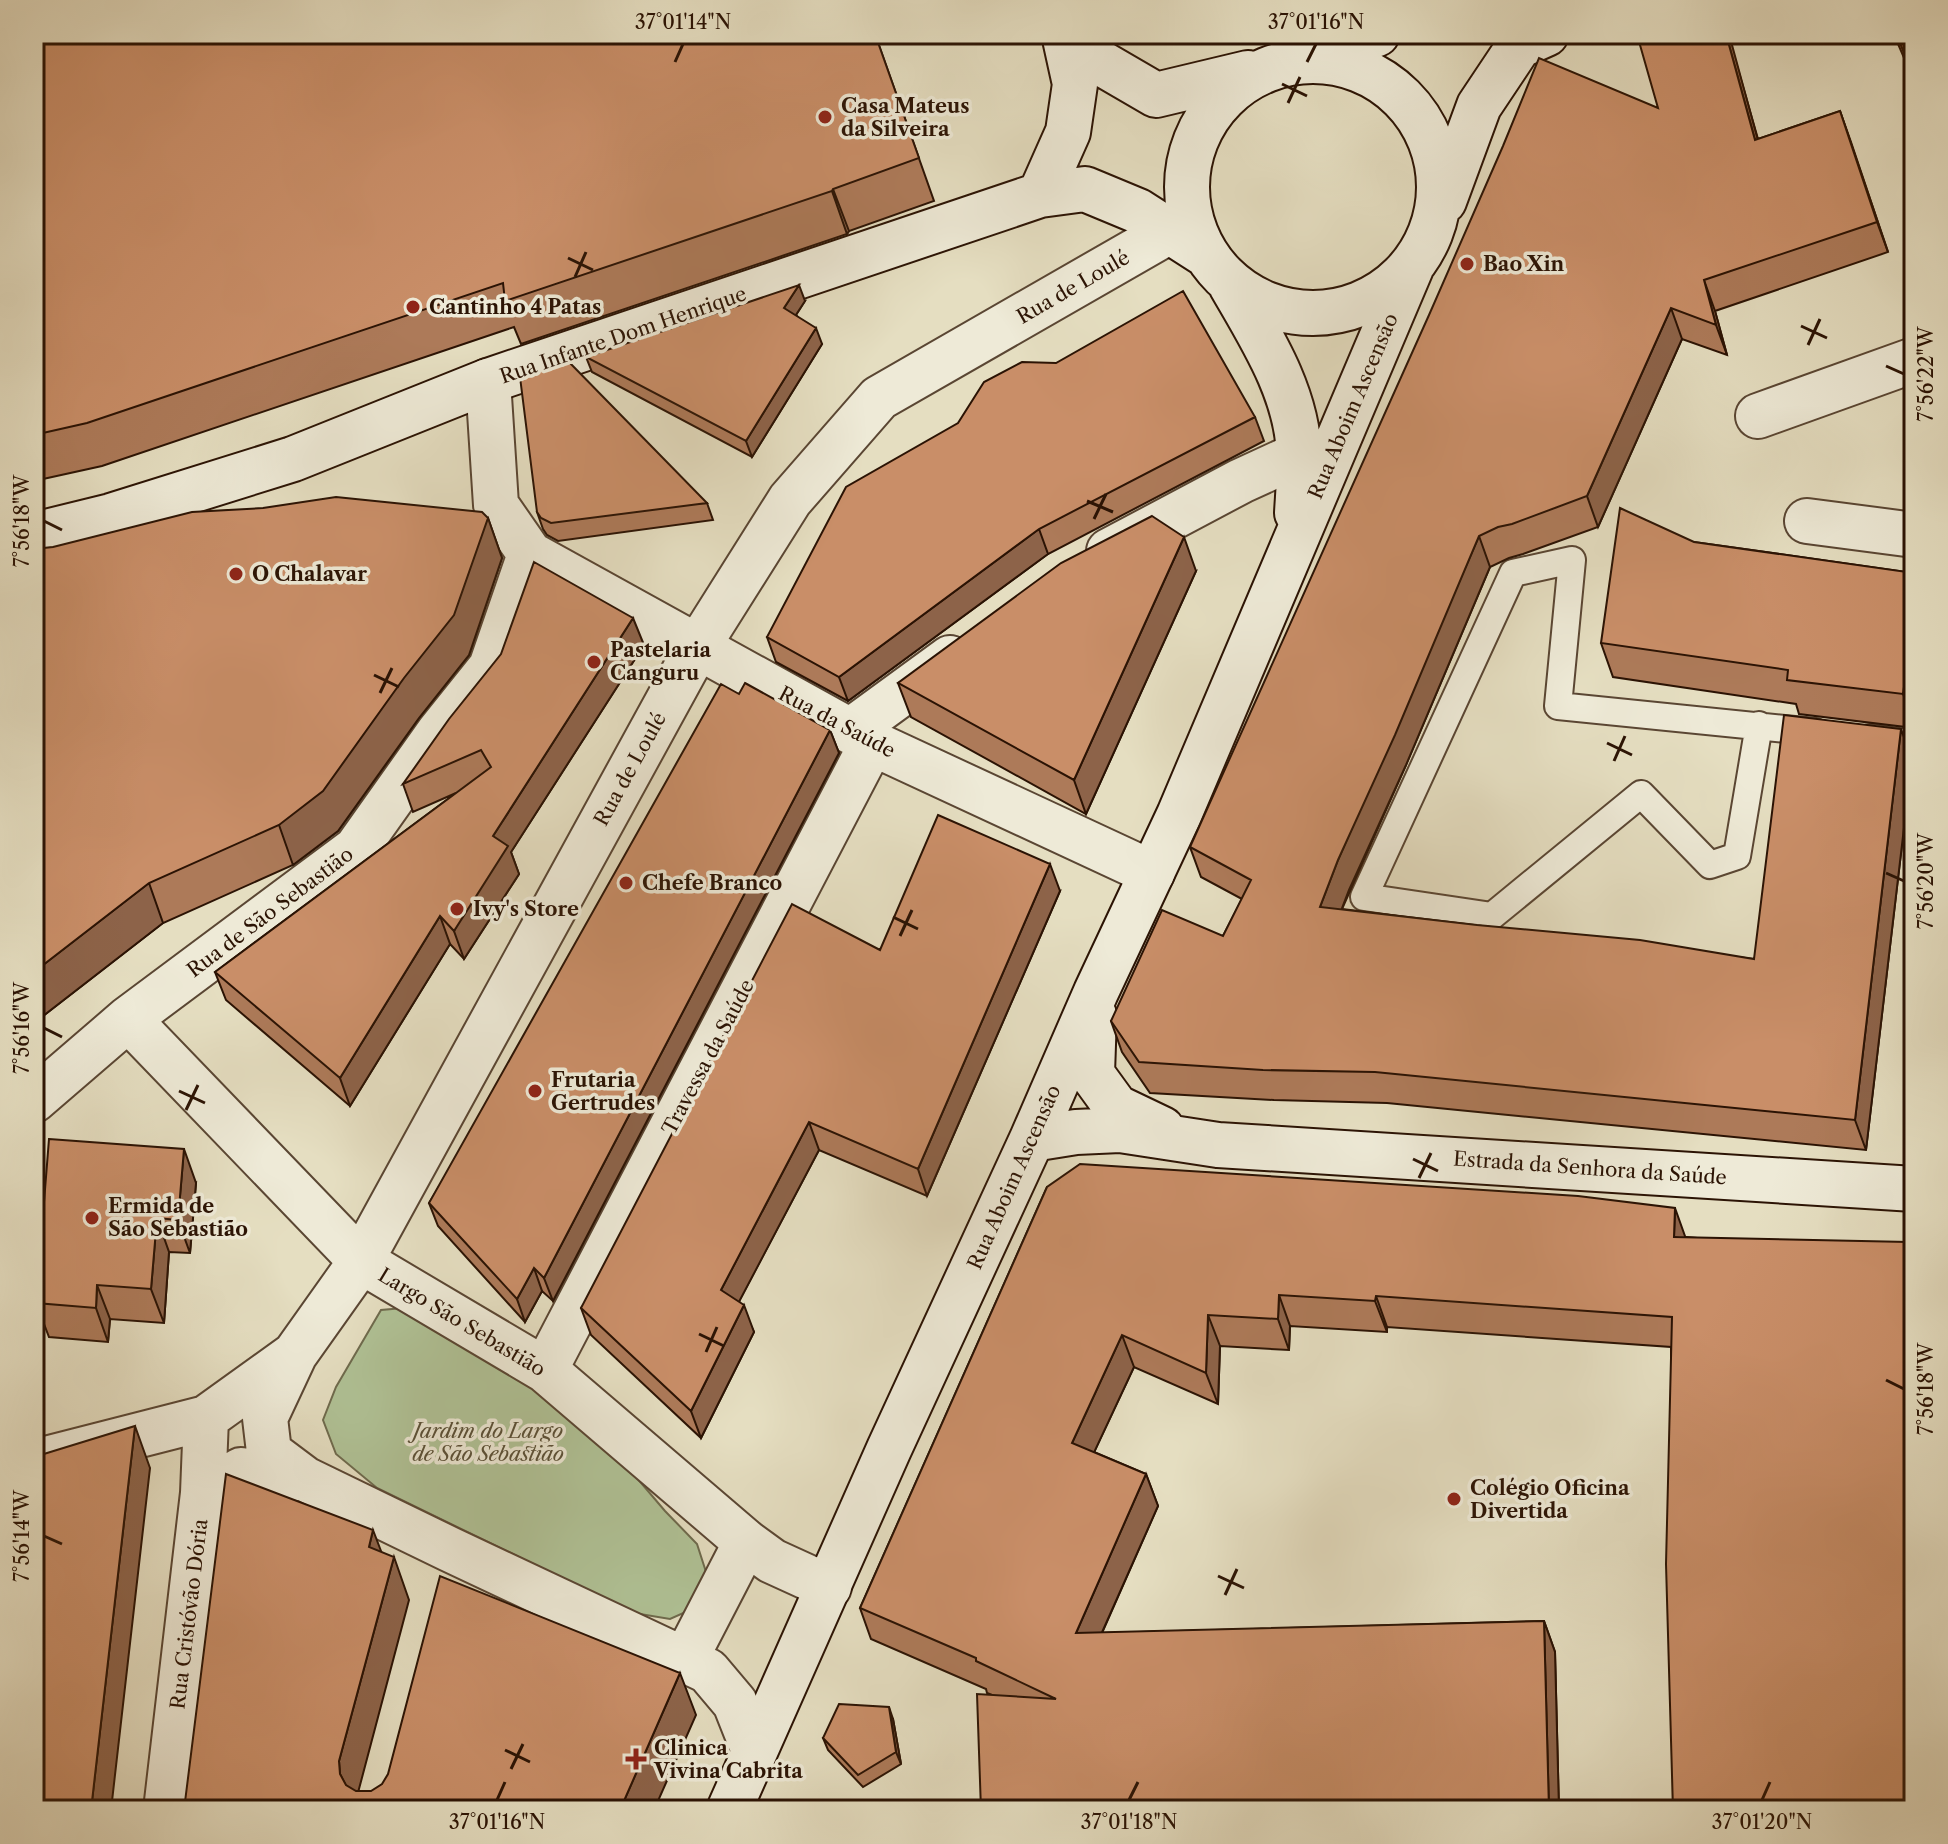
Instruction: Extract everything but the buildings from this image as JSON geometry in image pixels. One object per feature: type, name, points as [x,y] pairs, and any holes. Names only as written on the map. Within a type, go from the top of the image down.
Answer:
[{"type":"street","points":[[1040,195],[1068,132],[1070,120],[1075,84],[1064,34]]},
{"type":"street","points":[[1073,34],[1101,63],[1156,95],[1294,62],[1351,65],[1388,84],[1418,113],[1435,151],[1440,192],[1422,251]]},
{"type":"street","points":[[1377,34],[1242,82],[1214,108],[1195,142],[1186,180],[1190,219],[1202,256],[1273,308],[1324,314],[1372,300],[1422,251],[1479,106],[1519,46],[1546,34]]},
{"type":"street","name":"Rua Infante Dom Henrique","points":[[34,535],[111,516],[293,459],[488,381],[1040,195],[1085,189],[1138,211],[1202,256]]},
{"type":"street","name":"Rua Aboim Ascensão","points":[[729,1810],[889,1449],[1192,786],[1422,251]]},
{"type":"street","name":"Rua Aboim Ascensão","points":[[1202,256],[1263,340],[1291,403],[1300,454],[1295,544]]},
{"type":"street","name":"Rua de Loulé","points":[[206,1418],[295,1354],[361,1261],[698,646],[790,500],[879,398],[1202,256]]},
{"type":"street","points":[[1758,416],[1914,360]]},
{"type":"street","points":[[488,381],[496,505],[530,554]]},
{"type":"street","points":[[1074,569],[1241,481],[1300,454]]},
{"type":"street","points":[[1807,521],[1914,535]]},
{"type":"street","name":"Rua da Saúde","points":[[530,554],[861,737],[1152,873]]},
{"type":"street","name":"Rua de São Sebastião","points":[[34,1100],[128,1019],[356,849],[439,732],[491,667],[530,554]]},
{"type":"street","points":[[861,737],[984,633]]},
{"type":"street","name":"Travessa da Saúde","points":[[545,1370],[861,737]]},
{"type":"street","points":[[1096,992],[1092,1074],[1116,1107],[1167,1131],[1218,1145]]},
{"type":"street","name":"Largo São Sebastião","points":[[128,1019],[361,1261],[545,1370],[746,1542],[772,1561],[829,1587]]},
{"type":"street","points":[[1032,1139],[1076,1132],[1120,1130],[1218,1145]]},
{"type":"street","name":"Estrada da Senhora da Saúde","points":[[1218,1145],[1914,1189]]},
{"type":"street","points":[[295,1354],[265,1418],[269,1452],[305,1479],[444,1564],[708,1671],[735,1703],[754,1751]]},
{"type":"street","points":[[34,1462],[206,1418]]},
{"type":"street","name":"Rua Cristóvão Dória","points":[[166,1810],[203,1493],[206,1418]]},
{"type":"street","points":[[203,1493],[241,1470],[305,1479]]},
{"type":"street","points":[[685,1660],[746,1542]]},
{"type":"lane","points":[[1759,725],[1737,856],[1710,865],[1641,794],[1492,916],[1364,897],[1513,573],[1572,560],[1558,706],[1759,725],[1914,744]]},
{"type":"green space","name":"Jardim do Largo de São Sebastião","points":[[415,1307],[545,1370],[697,1544],[707,1575],[697,1607],[670,1619],[634,1613],[377,1488],[336,1454],[323,1420],[336,1387],[381,1310]]},
{"type":"place","name":"Casa Mateus da Silveira","points":[[825,117]]},
{"type":"place","name":"Bao Xin","points":[[1467,264]]},
{"type":"place","name":"Cantinho 4 Patas","points":[[413,307]]},
{"type":"place","name":"O Chalavar","points":[[236,574]]},
{"type":"place","name":"Pastelaria Canguru","points":[[594,662]]},
{"type":"place","name":"Chefe Branco","points":[[626,883]]},
{"type":"place","name":"Ivy's Store","points":[[457,909]]},
{"type":"place","name":"Frutaria Gertrudes","points":[[535,1091]]},
{"type":"place","name":"Ermida de São Sebastião","points":[[92,1218]]},
{"type":"place","name":"Colégio Oficina Divertida","points":[[1454,1499]]},
{"type":"place","name":"Clinica Vivina Cabrita","points":[[636,1759]]}]
